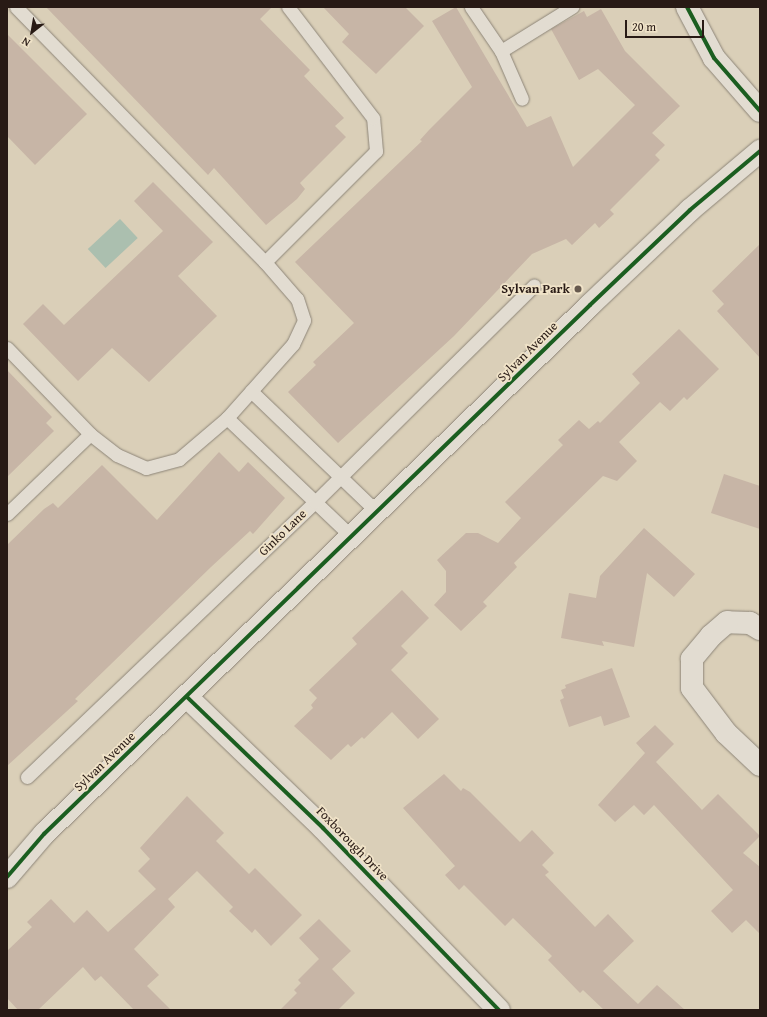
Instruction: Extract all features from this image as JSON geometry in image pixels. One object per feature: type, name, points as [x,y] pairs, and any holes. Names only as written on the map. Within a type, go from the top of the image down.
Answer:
[{"type":"street","points":[[688,7],[714,58],[760,111]]},
{"type":"street","name":"Sylvan Avenue","points":[[7,877],[44,834],[353,538],[690,210],[760,151]]},
{"type":"street","points":[[760,629],[750,623],[727,622],[711,636],[692,659],[692,688],[726,733],[760,765]]},
{"type":"street","name":"Foxborough Drive","points":[[187,697],[323,828],[499,1010]]},
{"type":"lane","points":[[7,348],[90,434],[117,455],[146,468],[179,459],[227,418],[293,344],[304,320],[297,299],[265,262],[16,7]]},
{"type":"lane","points":[[265,262],[376,151],[373,118],[288,7]]},
{"type":"lane","points":[[471,7],[501,51],[522,98]]},
{"type":"lane","points":[[501,51],[572,7]]},
{"type":"lane","name":"Ginko Lane","points":[[27,777],[315,502],[534,285]]},
{"type":"lane","points":[[250,391],[378,513]]},
{"type":"lane","points":[[227,418],[353,538]]},
{"type":"lane","points":[[7,514],[90,434]]},
{"type":"shaded area","points":[[120,219],[138,238],[106,268],[88,249]]},
{"type":"building","points":[[46,7],[272,7],[260,19],[310,70],[304,76],[344,118],[335,126],[346,137],[300,183],[305,189],[297,199],[266,225],[214,168],[208,175]]},
{"type":"building","points":[[323,7],[405,7],[424,26],[376,74],[342,42],[349,34]]},
{"type":"building","points":[[456,7],[527,127],[551,116],[573,167],[635,105],[598,69],[579,80],[551,29],[584,11],[587,17],[601,9],[625,51],[680,106],[652,133],[665,145],[655,155],[660,160],[610,210],[614,214],[599,228],[595,223],[572,245],[566,239],[532,254],[454,336],[338,443],[288,392],[316,365],[313,362],[354,323],[295,262],[422,141],[420,140],[429,130],[472,87],[432,21]]},
{"type":"building","points":[[7,34],[87,114],[35,165],[7,136]]},
{"type":"building","points":[[153,182],[213,242],[178,276],[217,316],[149,382],[112,348],[78,381],[23,324],[43,304],[64,325],[163,231],[134,201]]},
{"type":"building","points":[[760,244],[760,358],[717,311],[724,304],[712,291]]},
{"type":"building","points":[[679,329],[719,369],[687,400],[684,397],[670,411],[660,402],[619,442],[637,461],[617,481],[603,476],[514,563],[517,567],[483,602],[487,606],[461,631],[434,605],[446,592],[446,571],[437,560],[466,533],[478,533],[498,543],[521,518],[505,502],[563,445],[558,440],[579,420],[589,429],[598,421],[600,423],[640,383],[632,374]]},
{"type":"building","points":[[7,370],[52,417],[46,423],[54,431],[7,477]]},
{"type":"building","points":[[219,452],[239,472],[248,462],[285,498],[253,534],[250,531],[211,567],[75,699],[78,701],[7,766],[7,545],[44,509],[53,503],[58,508],[102,465],[157,520]]},
{"type":"building","points":[[724,474],[760,486],[760,529],[711,513]]},
{"type":"building","points":[[644,528],[695,574],[674,597],[647,573],[634,647],[602,641],[604,646],[561,638],[569,593],[596,598],[600,576]]},
{"type":"building","points":[[402,590],[429,618],[401,646],[408,653],[391,670],[439,719],[418,739],[392,712],[364,739],[362,737],[351,747],[348,744],[331,760],[294,726],[313,708],[311,705],[317,698],[309,690],[357,644],[352,638]]},
{"type":"building","points":[[612,668],[630,717],[604,726],[601,716],[569,727],[560,700],[564,698],[561,690],[566,688],[565,685]]},
{"type":"building","points":[[655,725],[674,744],[656,762],[702,810],[718,794],[760,836],[743,853],[760,867],[760,934],[746,920],[732,933],[711,911],[733,890],[654,805],[644,815],[634,805],[615,822],[598,805],[645,753],[636,743]]},
{"type":"building","points":[[444,774],[461,791],[463,788],[470,792],[520,842],[532,830],[554,853],[542,865],[549,872],[545,875],[595,927],[608,914],[634,941],[603,971],[638,1004],[657,985],[685,1010],[604,1010],[583,990],[580,993],[548,960],[552,956],[513,918],[505,926],[464,885],[459,890],[445,875],[455,866],[403,808]]},
{"type":"building","points":[[187,796],[224,833],[216,841],[249,874],[255,868],[302,915],[271,946],[255,929],[252,933],[229,911],[233,907],[197,871],[168,899],[175,907],[134,949],[159,975],[147,986],[171,1010],[134,1010],[101,976],[95,981],[83,967],[38,1010],[18,1010],[7,998],[7,951],[32,927],[27,922],[51,899],[74,923],[87,910],[108,932],[156,889],[138,871],[150,859],[140,848]]},
{"type":"building","points":[[319,919],[351,951],[332,969],[355,993],[338,1010],[280,1010],[297,993],[294,990],[301,983],[298,980],[319,959],[299,938]]},
{"type":"cycle path","points":[[687,7],[714,58],[760,111]]},
{"type":"cycle path","points":[[7,877],[44,834],[590,305],[690,210],[760,151]]},
{"type":"cycle path","points":[[187,697],[323,828],[499,1010]]},
{"type":"place","name":"Sylvan Park","points":[[578,289]]}]
